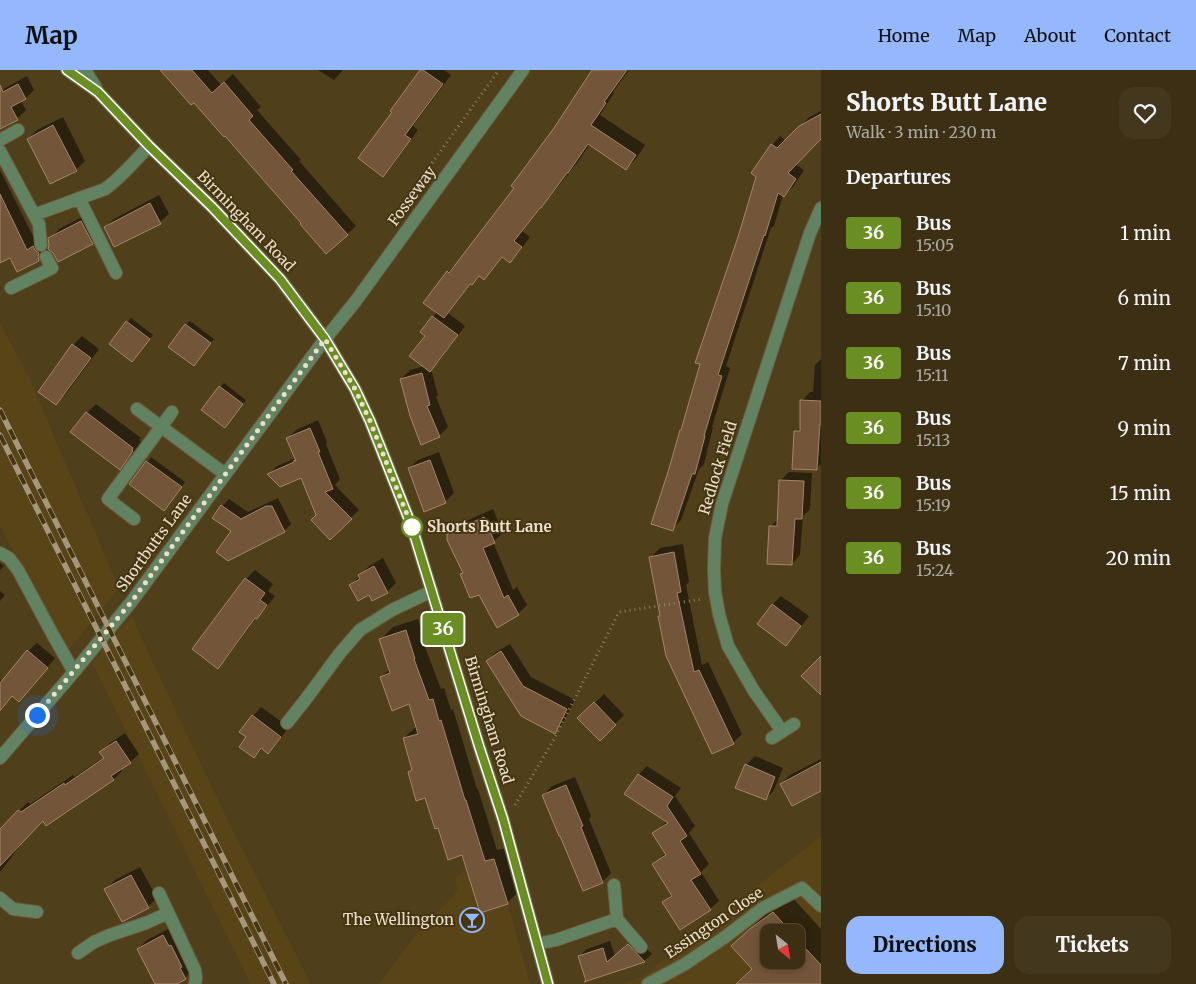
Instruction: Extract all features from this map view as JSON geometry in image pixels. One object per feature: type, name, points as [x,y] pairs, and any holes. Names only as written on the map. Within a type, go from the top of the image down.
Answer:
[{"type":"street","name":"Birmingham Road","points":[[66,70],[98,92],[280,279],[325,339],[355,389],[370,421],[412,527],[503,819],[548,984]]},
{"type":"street","name":"Birmingham Road","points":[[85,70],[98,92]]},
{"type":"street","name":"Fosseway","points":[[325,339],[355,302],[523,70]]},
{"type":"street","points":[[0,140],[18,130]]},
{"type":"street","points":[[37,219],[79,198],[105,189],[114,183],[149,146]]},
{"type":"street","points":[[0,150],[37,219],[44,251],[52,268],[11,288]]},
{"type":"street","points":[[79,198],[116,273]]},
{"type":"street","name":"Redlock Field","points":[[794,724],[777,734],[728,646],[716,597],[714,570],[715,538],[722,504],[810,233],[821,208]]},
{"type":"street","name":"Shortbutts Lane","points":[[0,758],[132,601],[325,339]]},
{"type":"street","points":[[137,408],[225,474]]},
{"type":"street","points":[[134,519],[108,499],[172,412]]},
{"type":"street","points":[[0,553],[9,558],[18,570],[74,672]]},
{"type":"street","points":[[287,723],[340,653],[360,630],[392,610],[432,591]]},
{"type":"street","points":[[614,885],[617,919],[642,947]]},
{"type":"street","name":"Essington Close","points":[[648,984],[685,964],[726,937],[763,908],[802,888],[821,906]]},
{"type":"street","points":[[159,893],[195,970],[196,978],[194,984]]},
{"type":"street","points":[[0,898],[13,908],[36,912]]},
{"type":"street","points":[[78,953],[94,942],[168,913]]},
{"type":"street","points":[[537,944],[556,940],[617,919]]},
{"type":"path","points":[[503,819],[515,805],[553,742],[619,612],[716,597]]},
{"type":"shaded area","points":[[0,323],[27,373],[119,588],[66,653],[0,526]]},
{"type":"shaded area","points":[[132,615],[231,827],[311,984],[251,984],[92,663]]},
{"type":"shaded area","points":[[821,836],[821,984],[624,984],[643,976]]},
{"type":"shaded area","name":"The Wellington","points":[[494,859],[530,984],[379,984],[415,936],[458,891],[455,880],[466,867]]},
{"type":"building","points":[[160,70],[192,70],[212,93],[224,82],[253,116],[249,120],[348,235],[326,254],[225,136],[194,103],[191,105]]},
{"type":"building","points":[[420,70],[423,70],[443,84],[405,135],[411,139],[383,177],[358,158]]},
{"type":"building","points":[[592,70],[627,70],[604,102],[606,103],[591,125],[636,155],[626,170],[588,144],[568,173],[514,241],[522,247],[510,263],[502,257],[484,280],[479,276],[472,285],[470,284],[444,318],[423,303],[447,271],[449,273],[514,188],[511,186],[554,128]]},
{"type":"building","points":[[18,84],[26,99],[11,107],[18,120],[0,129],[0,85],[3,92]]},
{"type":"building","points":[[821,114],[821,139],[788,173],[796,179],[784,197],[778,193],[718,375],[722,376],[695,474],[692,474],[673,531],[651,524],[700,364],[695,363],[738,237],[756,177],[751,173],[771,144],[777,148],[799,126]]},
{"type":"building","points":[[53,125],[77,171],[50,184],[27,139]]},
{"type":"building","points":[[0,194],[27,250],[33,246],[39,253],[39,261],[17,272],[10,258],[0,263]]},
{"type":"building","points":[[150,203],[161,224],[114,247],[104,227]]},
{"type":"building","points":[[81,221],[93,244],[58,262],[53,253],[48,249],[48,238]]},
{"type":"building","points":[[432,316],[458,335],[430,372],[409,356],[425,336],[420,332]]},
{"type":"building","points":[[126,321],[150,339],[132,362],[109,344]]},
{"type":"building","points":[[185,324],[211,343],[194,366],[168,347]]},
{"type":"building","points":[[72,344],[91,358],[56,405],[38,392]]},
{"type":"building","points":[[422,373],[430,405],[427,406],[440,437],[421,445],[410,416],[400,379]]},
{"type":"building","points":[[219,386],[243,404],[225,428],[201,410]]},
{"type":"building","points":[[800,400],[821,401],[817,470],[792,469],[794,431],[800,431]]},
{"type":"building","points":[[86,412],[133,448],[133,451],[120,470],[70,432]]},
{"type":"building","points":[[310,428],[333,489],[325,492],[352,519],[330,540],[311,520],[316,515],[301,478],[280,487],[267,474],[294,462],[294,460],[296,461],[286,438]]},
{"type":"building","points":[[430,460],[446,503],[424,512],[408,468]]},
{"type":"building","points":[[146,461],[182,487],[164,511],[129,484]]},
{"type":"building","points":[[779,480],[804,481],[802,519],[795,519],[792,565],[767,564],[769,526],[777,526]]},
{"type":"building","points":[[221,505],[241,519],[266,506],[272,506],[285,532],[228,561],[216,552],[231,531],[212,518]]},
{"type":"building","points":[[484,517],[495,543],[483,548],[504,598],[508,595],[519,615],[497,628],[479,595],[470,598],[460,574],[463,573],[447,540],[447,534]]},
{"type":"building","points":[[674,552],[681,592],[677,593],[694,672],[699,670],[734,744],[712,754],[666,656],[658,616],[660,616],[649,557]]},
{"type":"building","points":[[374,566],[388,593],[372,601],[369,595],[358,601],[349,585],[360,579],[358,575]]},
{"type":"building","points":[[245,578],[265,593],[260,600],[267,605],[257,619],[255,618],[218,669],[192,649]]},
{"type":"building","points":[[772,604],[801,626],[786,646],[757,624]]},
{"type":"building","points":[[406,630],[429,700],[433,699],[439,721],[441,720],[485,861],[494,859],[508,904],[480,913],[462,855],[448,860],[438,828],[435,829],[425,798],[416,801],[408,772],[412,770],[403,738],[418,734],[409,704],[392,711],[380,677],[390,673],[379,639]]},
{"type":"building","points":[[27,650],[48,668],[19,702],[12,696],[0,711],[0,683]]},
{"type":"building","points":[[501,651],[523,686],[567,709],[555,734],[521,716],[486,661]]},
{"type":"building","points":[[821,656],[821,695],[801,676]]},
{"type":"building","points":[[594,702],[616,725],[600,741],[577,718]]},
{"type":"building","points":[[252,715],[281,737],[268,754],[261,748],[254,758],[239,747],[246,737],[239,732]]},
{"type":"building","points":[[116,741],[131,763],[111,776],[114,780],[46,826],[43,821],[0,866],[0,829],[18,810],[21,812],[104,758],[99,752]]},
{"type":"building","points":[[821,762],[821,791],[792,806],[780,784]]},
{"type":"building","points":[[745,764],[775,777],[766,800],[735,788]]},
{"type":"building","points":[[638,774],[673,797],[667,806],[687,836],[680,841],[701,874],[691,880],[711,910],[680,930],[662,902],[672,896],[652,864],[666,855],[652,833],[668,823],[624,794]]},
{"type":"building","points":[[566,785],[603,883],[583,891],[542,795]]},
{"type":"building","points":[[131,875],[149,908],[122,922],[104,889]]},
{"type":"building","points":[[773,912],[784,924],[760,924],[760,969],[805,969],[805,948],[821,965],[821,984],[736,984],[752,969],[731,946]]},
{"type":"building","points":[[163,935],[169,946],[171,945],[186,979],[177,984],[155,984],[137,949]]},
{"type":"building","points":[[628,944],[645,962],[584,982],[586,981],[578,956],[603,948],[607,962]]},
{"type":"railway","points":[[0,410],[286,984]]},
{"type":"railway","points":[[0,435],[274,984]]},
{"type":"bus line","name":"36","points":[[67,70],[98,92],[280,279],[325,339],[355,389],[370,421],[412,527],[503,819],[548,984]]},
{"type":"place","name":"Shorts Butt Lane","points":[[412,527]]},
{"type":"place","name":"The Wellington","points":[[472,920]]},
{"type":"route","points":[[37,715],[132,601],[325,339],[355,389],[370,421],[412,527]]}]
